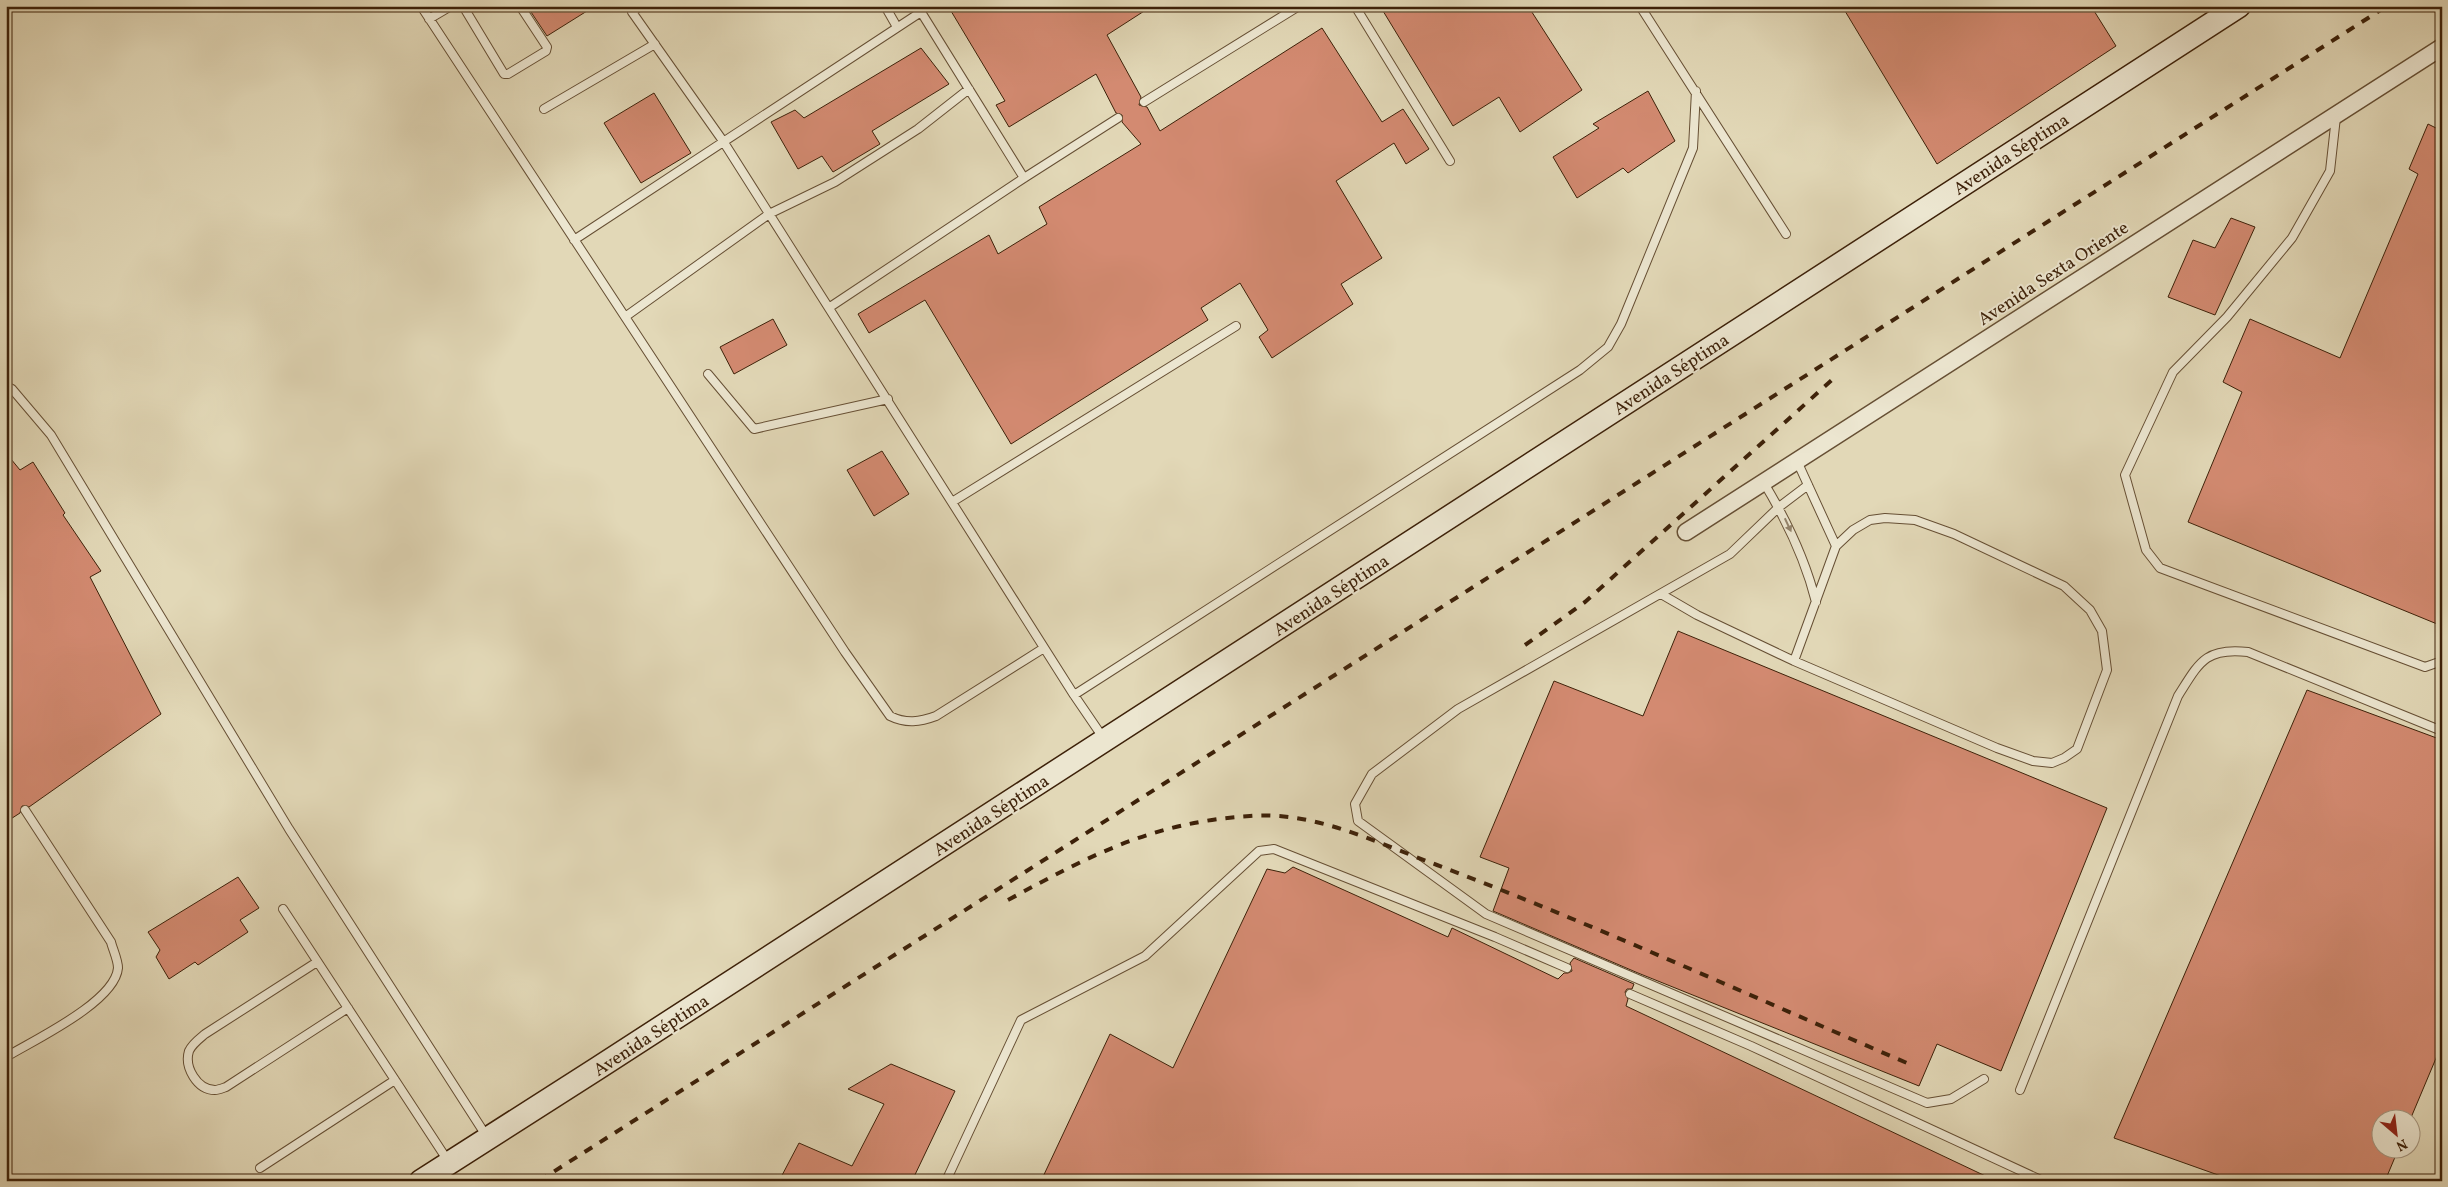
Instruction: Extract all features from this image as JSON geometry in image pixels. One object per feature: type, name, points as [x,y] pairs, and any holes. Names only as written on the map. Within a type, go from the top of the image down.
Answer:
[{"type":"street","name":"Avenida Séptima","points":[[421,1181],[2239,6]]},
{"type":"street","name":"Avenida Sexta Oriente","points":[[1686,532],[2442,47]]},
{"type":"lane","points":[[421,6],[845,652],[890,716],[899,720],[919,722],[936,716],[1044,648]]},
{"type":"lane","points":[[429,19],[451,6]]},
{"type":"lane","points":[[462,6],[504,74],[546,51],[548,47],[520,6]]},
{"type":"lane","points":[[640,6],[632,12],[723,141],[830,307],[1074,695],[1106,740]]},
{"type":"lane","points":[[885,6],[898,28]]},
{"type":"lane","points":[[1144,102],[1299,6]]},
{"type":"lane","points":[[1355,6],[1450,161]]},
{"type":"lane","points":[[1640,6],[1786,234]]},
{"type":"lane","points":[[574,240],[921,12],[1024,178]]},
{"type":"lane","points":[[544,109],[655,44]]},
{"type":"lane","points":[[625,317],[769,214],[834,182],[918,128],[969,89]]},
{"type":"lane","points":[[1074,695],[1580,370],[1608,348],[1621,324],[1693,148],[1696,91]]},
{"type":"lane","points":[[2336,115],[2330,171],[2292,238],[2227,317],[2173,372],[2125,475],[2146,550],[2160,568],[2425,667],[2442,661]]},
{"type":"lane","points":[[830,307],[1118,118]]},
{"type":"lane","points":[[952,502],[1236,326]]},
{"type":"lane","points":[[708,374],[754,429],[888,399]]},
{"type":"lane","points":[[6,386],[12,389],[50,435],[289,829],[487,1138]]},
{"type":"lane","points":[[1797,461],[1836,546]]},
{"type":"lane","points":[[1764,483],[1779,508],[1807,569],[1816,602]]},
{"type":"lane","points":[[1808,485],[1779,508],[1730,554],[1458,709],[1372,774],[1355,804],[1358,821],[1486,914],[1927,1103],[1951,1099],[1984,1079]]},
{"type":"lane","points":[[1661,594],[1697,615],[1794,661],[1997,748],[2033,761],[2052,763],[2064,758],[2077,749],[2103,678],[2106,662],[2102,631],[2090,610],[2064,586],[1954,534],[1915,520],[1885,518],[1870,520],[1853,530],[1836,546],[1794,661]]},
{"type":"lane","points":[[2020,1090],[2178,696],[2198,666],[2213,654],[2233,650],[2248,652],[2442,731]]},
{"type":"lane","points":[[6,1057],[91,1006],[111,984],[118,967],[111,942],[25,810]]},
{"type":"lane","points":[[946,1181],[1021,1020],[1145,956],[1259,851],[1274,849],[1495,937],[1567,968]]},
{"type":"lane","points":[[283,909],[449,1162]]},
{"type":"lane","points":[[317,962],[205,1034],[193,1044],[188,1053],[188,1065],[193,1077],[209,1089],[226,1088],[348,1008]]},
{"type":"lane","points":[[1630,994],[1752,1046],[2043,1181]]},
{"type":"lane","points":[[260,1168],[395,1080]]},
{"type":"building","points":[[527,6],[595,6],[547,36]]},
{"type":"building","points":[[948,6],[1152,6],[1107,35],[1141,97],[1139,105],[1147,107],[1160,131],[1322,28],[1382,122],[1403,109],[1429,149],[1406,164],[1394,143],[1336,181],[1382,258],[1341,284],[1353,304],[1272,358],[1259,337],[1268,330],[1240,283],[1201,308],[1208,320],[1011,444],[925,300],[869,333],[858,314],[989,235],[998,254],[1047,224],[1039,207],[1141,144],[1122,122],[1122,115],[1116,113],[1096,74],[1009,127],[996,105],[1005,101]]},
{"type":"building","points":[[1380,6],[1528,6],[1582,90],[1520,132],[1499,97],[1453,126]]},
{"type":"building","points":[[1842,6],[2091,6],[2116,46],[1937,164]]},
{"type":"building","points":[[921,48],[949,84],[872,131],[880,144],[833,172],[822,156],[798,169],[771,122],[795,110],[804,118]]},
{"type":"building","points":[[1648,91],[1675,141],[1628,173],[1623,168],[1577,198],[1553,157],[1599,128],[1593,124]]},
{"type":"building","points":[[654,93],[691,153],[641,183],[604,123]]},
{"type":"building","points":[[2428,124],[2442,131],[2442,626],[2188,522],[2242,392],[2223,382],[2250,319],[2340,358],[2418,174],[2409,169]]},
{"type":"building","points":[[2231,218],[2255,227],[2215,315],[2168,297],[2193,240],[2215,248]]},
{"type":"building","points":[[773,319],[787,345],[734,374],[720,347]]},
{"type":"building","points":[[882,451],[909,494],[874,516],[847,470]]},
{"type":"building","points":[[6,453],[20,470],[33,462],[65,513],[63,515],[101,571],[90,577],[161,714],[29,807],[22,806],[20,813],[6,822]]},
{"type":"building","points":[[1678,631],[2107,808],[2001,1071],[1937,1044],[1919,1086],[1638,973],[1493,911],[1509,868],[1480,857],[1554,681],[1643,716]]},
{"type":"building","points":[[2307,690],[2442,740],[2442,1044],[2414,1110],[2370,1110],[2370,1160],[2394,1160],[2385,1181],[2235,1181],[2114,1138]]},
{"type":"building","points":[[1293,867],[1448,937],[1452,928],[1558,979],[1564,973],[1572,971],[1570,963],[1574,958],[1634,984],[1632,989],[1627,989],[1625,992],[1628,999],[1626,1006],[1996,1181],[1041,1181],[1110,1034],[1173,1068],[1267,869],[1285,873]]},
{"type":"building","points":[[238,877],[259,908],[240,920],[248,932],[198,965],[195,962],[169,979],[156,957],[160,950],[148,932]]},
{"type":"building","points":[[891,1064],[955,1091],[912,1181],[779,1181],[799,1143],[852,1166],[884,1104],[848,1089]]},
{"type":"railway","points":[[539,1181],[2387,6]]},
{"type":"railway","points":[[1525,645],[1585,602],[1833,379]]},
{"type":"railway","points":[[1008,900],[1095,855],[1153,833],[1215,819],[1250,816],[1299,818],[1346,830],[1497,888],[1617,937],[1914,1066]]}]
